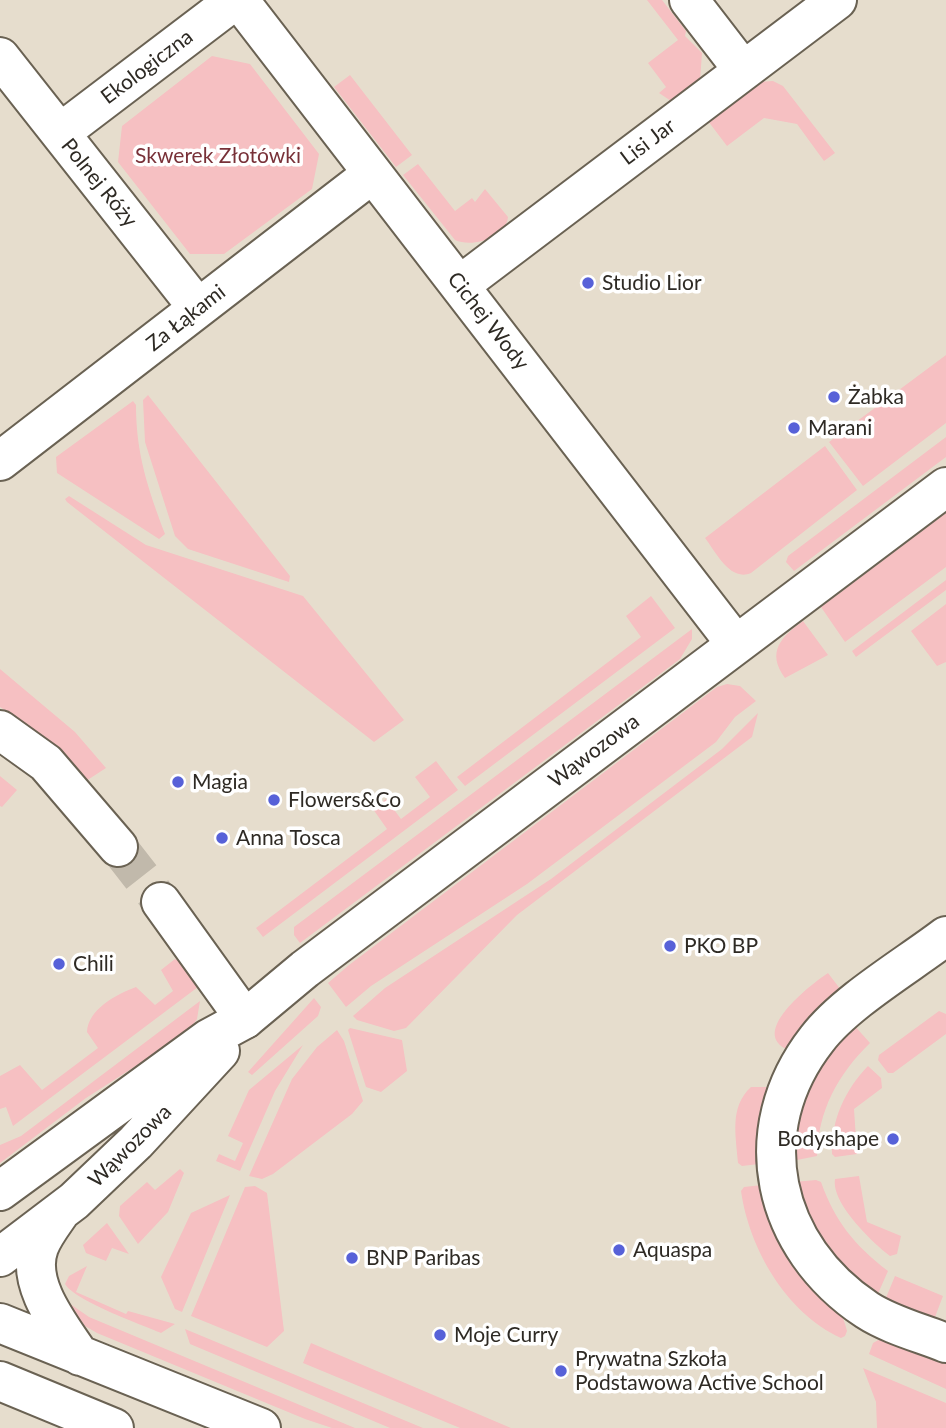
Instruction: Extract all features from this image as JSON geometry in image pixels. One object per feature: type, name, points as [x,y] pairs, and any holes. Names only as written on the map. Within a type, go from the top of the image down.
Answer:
[{"type":"street","name":"Ekologiczna","points":[[60,134],[237,0]]},
{"type":"street","name":"Cichej Wody","points":[[237,0],[736,643]]},
{"type":"street","points":[[689,0],[743,69]]},
{"type":"street","name":"Lisi Jar","points":[[460,285],[837,0]]},
{"type":"street","name":"Polnej Róży","points":[[0,57],[198,308]]},
{"type":"street","name":"Za Łąkami","points":[[0,461],[372,174]]},
{"type":"street","name":"Wąwozowa","points":[[0,1191],[208,1039],[244,1019],[305,969],[946,487]]},
{"type":"street","points":[[0,730],[46,763],[118,847]]},
{"type":"street","points":[[161,902],[244,1019]]},
{"type":"street","points":[[946,936],[851,1007],[818,1037],[794,1072],[780,1109],[775,1143],[777,1175],[788,1217],[808,1256],[834,1284],[869,1311],[946,1343]]},
{"type":"street","name":"Wąwozowa","points":[[0,1257],[60,1211],[136,1142],[222,1050],[244,1019]]},
{"type":"street","points":[[60,1211],[38,1248],[37,1275],[50,1311],[80,1356]]},
{"type":"street","points":[[0,1324],[261,1428]]},
{"type":"street","points":[[0,1381],[114,1428]]},
{"type":"green space","points":[[647,0],[662,0],[686,31],[685,36],[702,53],[700,81],[671,101],[659,93],[666,87],[648,63],[678,40]]},
{"type":"green space","name":"Skwerek Złotówki","points":[[212,56],[250,64],[319,154],[312,189],[224,254],[190,254],[118,162],[122,126]]},
{"type":"green space","points":[[350,75],[412,155],[396,167],[334,87]]},
{"type":"green space","points":[[773,81],[783,86],[835,153],[824,161],[797,124],[764,118],[727,146],[708,121],[759,82]]},
{"type":"green space","points":[[418,164],[455,211],[472,198],[475,202],[485,189],[508,217],[501,231],[479,242],[455,240],[403,175]]},
{"type":"green space","points":[[946,355],[946,423],[863,486],[829,442]]},
{"type":"green space","points":[[148,395],[290,576],[289,582],[188,549],[175,536],[145,442],[143,400]]},
{"type":"green space","points":[[133,401],[136,405],[138,440],[144,471],[165,534],[159,539],[57,473],[56,457]]},
{"type":"green space","points":[[946,437],[946,457],[794,571],[786,562],[788,556]]},
{"type":"green space","points":[[825,446],[857,490],[751,573],[743,575],[730,570],[705,538]]},
{"type":"green space","points":[[69,496],[146,545],[303,596],[404,720],[374,742],[67,502],[65,499]]},
{"type":"green space","points":[[946,513],[946,567],[845,642],[821,607]]},
{"type":"green space","points":[[946,580],[946,590],[856,657],[852,651]]},
{"type":"green space","points":[[651,596],[675,628],[465,786],[457,777],[641,637],[626,616]]},
{"type":"green space","points":[[946,604],[946,662],[937,666],[911,631]]},
{"type":"green space","points":[[803,621],[828,655],[785,678],[777,660],[779,646],[788,633]]},
{"type":"green space","points":[[692,629],[692,639],[680,659],[300,943],[294,935],[294,927]]},
{"type":"green space","points":[[0,669],[75,732],[106,768],[86,781],[46,740],[0,707]]},
{"type":"green space","points":[[727,684],[740,686],[756,701],[735,717],[716,742],[527,884],[371,986],[346,1007],[328,983],[349,965],[717,687]]},
{"type":"green space","points":[[758,713],[752,737],[517,915],[406,1028],[394,1031],[357,1020],[353,1016],[385,988],[551,879],[722,749]]},
{"type":"green space","points":[[436,761],[458,790],[263,937],[256,928],[387,829],[373,809],[386,799],[401,819],[430,797],[415,777]]},
{"type":"green space","points":[[0,776],[17,790],[2,807],[0,806]]},
{"type":"green space","points":[[175,959],[182,963],[198,987],[13,1126],[6,1107],[0,1109],[0,1076],[20,1065],[42,1090],[98,1048],[87,1032],[92,1016],[105,1004],[136,987],[155,1005],[173,991],[161,970]]},
{"type":"green space","points":[[828,973],[841,990],[789,1050],[778,1043],[775,1033],[778,1022],[797,998]]},
{"type":"green space","points":[[314,998],[321,1007],[318,1016],[252,1075],[248,1072]]},
{"type":"green space","points":[[200,1001],[197,1019],[187,1033],[86,1098],[0,1163],[0,1145],[21,1136]]},
{"type":"green space","points":[[939,1011],[946,1014],[946,1034],[893,1073],[888,1073],[878,1060],[879,1055]]},
{"type":"green space","points":[[853,1024],[870,1043],[848,1067],[832,1094],[821,1124],[817,1156],[792,1161],[792,1133],[811,1076]]},
{"type":"green space","points":[[350,1028],[402,1040],[407,1071],[381,1092],[366,1087],[348,1030]]},
{"type":"green space","points":[[337,1030],[344,1041],[363,1101],[352,1114],[273,1174],[262,1179],[249,1176],[292,1079],[317,1047]]},
{"type":"green space","points":[[303,1045],[275,1091],[240,1171],[216,1161],[219,1154],[235,1161],[243,1143],[228,1136],[249,1090]]},
{"type":"green space","points":[[868,1066],[881,1078],[882,1088],[854,1109],[857,1154],[835,1157],[832,1154],[832,1141],[841,1106]]},
{"type":"green space","points":[[751,1087],[770,1087],[759,1164],[742,1166],[738,1163],[735,1132],[737,1113],[739,1104]]},
{"type":"green space","points":[[180,1169],[184,1173],[168,1212],[138,1244],[119,1216],[120,1206],[147,1182],[155,1190]]},
{"type":"green space","points":[[859,1176],[867,1222],[901,1236],[897,1254],[890,1256],[873,1241],[854,1221],[839,1199],[835,1179]]},
{"type":"green space","points":[[794,1182],[821,1182],[847,1231],[865,1252],[888,1271],[877,1296],[825,1251]]},
{"type":"green space","points":[[762,1185],[776,1235],[829,1294],[843,1318],[847,1331],[845,1336],[841,1338],[821,1327],[803,1312],[787,1296],[762,1256],[745,1213],[741,1191],[744,1187]]},
{"type":"green space","points":[[255,1186],[267,1193],[284,1331],[267,1347],[191,1316],[245,1187]]},
{"type":"green space","points":[[230,1195],[182,1312],[175,1309],[161,1277],[191,1213]]},
{"type":"green space","points":[[107,1223],[129,1254],[112,1248],[106,1261],[86,1253],[83,1245]]},
{"type":"green space","points":[[87,1266],[76,1292],[126,1314],[128,1311],[175,1324],[161,1333],[81,1298],[65,1284],[69,1276]]},
{"type":"green space","points":[[895,1276],[943,1296],[935,1317],[930,1319],[885,1300]]},
{"type":"green space","points":[[66,1301],[89,1317],[355,1428],[332,1428],[305,1419],[97,1333],[85,1326]]},
{"type":"green space","points":[[185,1329],[423,1428],[390,1428],[190,1344]]},
{"type":"green space","points":[[884,1337],[946,1361],[946,1389],[869,1354],[873,1343]]},
{"type":"green space","points":[[311,1343],[511,1428],[460,1428],[303,1363]]},
{"type":"green space","points":[[863,1368],[946,1403],[946,1428],[877,1428],[876,1402]]},
{"type":"tunnel","points":[[118,847],[161,902]]},
{"type":"place","name":"Studio Lior","points":[[588,283]]},
{"type":"place","name":"Żabka","points":[[834,397]]},
{"type":"place","name":"Marani","points":[[794,428]]},
{"type":"place","name":"Magia","points":[[178,782]]},
{"type":"place","name":"Flowers&Co","points":[[274,800]]},
{"type":"place","name":"Anna Tosca","points":[[222,838]]},
{"type":"place","name":"PKO BP","points":[[670,946]]},
{"type":"place","name":"Chili","points":[[59,964]]},
{"type":"place","name":"Bodyshape","points":[[893,1139]]},
{"type":"place","name":"Aquaspa","points":[[619,1250]]},
{"type":"place","name":"BNP Paribas","points":[[352,1258]]},
{"type":"place","name":"Moje Curry","points":[[440,1335]]},
{"type":"place","name":"Prywatna Szkoła Podstawowa Active School","points":[[561,1371]]}]
